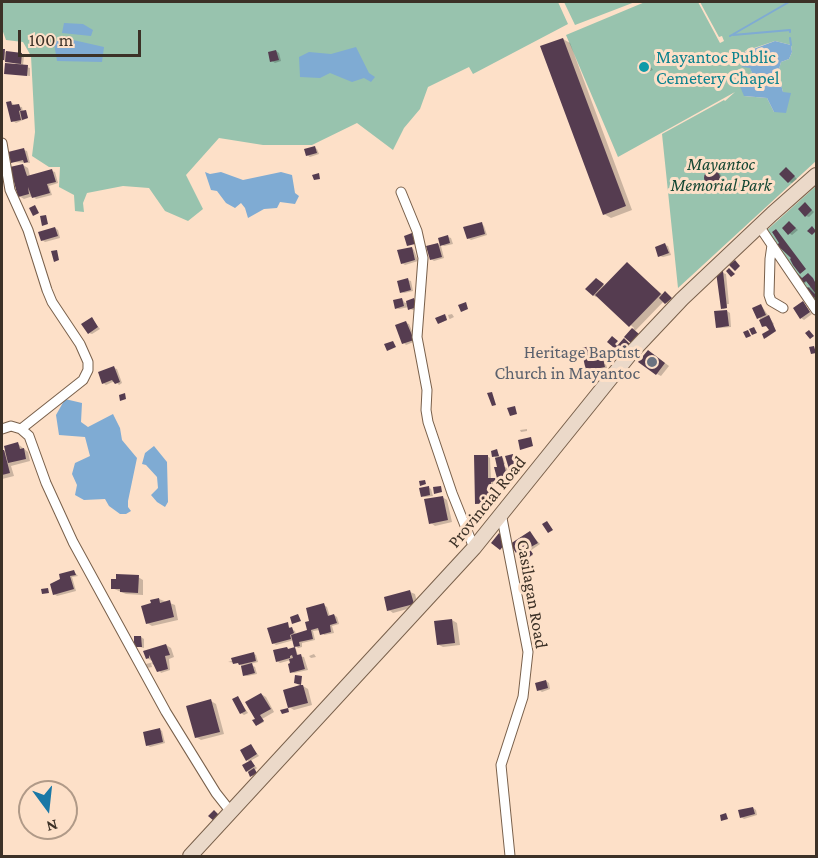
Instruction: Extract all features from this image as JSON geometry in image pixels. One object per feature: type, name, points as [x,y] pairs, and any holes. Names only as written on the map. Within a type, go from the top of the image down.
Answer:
[{"type":"main road","name":"Provincial Road","points":[[190,856],[474,548],[631,353],[682,299],[816,175]]},
{"type":"street","points":[[2,143],[10,190],[28,230],[47,290],[52,302],[80,344],[88,362],[88,370],[83,380],[21,429]]},
{"type":"street","points":[[401,192],[417,231],[423,258],[417,337],[427,390],[428,422],[452,493],[474,548]]},
{"type":"street","points":[[759,226],[816,310]]},
{"type":"street","points":[[772,245],[769,295],[771,301],[783,308]]},
{"type":"street","points":[[2,429],[11,426],[21,429],[29,436],[46,483],[73,542],[144,673],[216,794],[231,812]]},
{"type":"street","name":"Casilagan Road","points":[[501,513],[528,652],[523,697],[501,765],[510,856]]},
{"type":"green space","points":[[2,2],[558,2],[568,24],[473,74],[469,67],[428,87],[420,109],[404,128],[393,150],[357,123],[312,145],[263,145],[219,138],[186,175],[203,209],[188,221],[165,211],[149,188],[123,186],[87,193],[83,203],[84,212],[75,211],[74,195],[59,187],[60,167],[49,167],[32,156],[35,132],[31,56],[23,42],[6,40],[2,29]]},
{"type":"green space","points":[[564,2],[635,2],[575,25]]},
{"type":"green space","name":"Mayantoc Memorial Park","points":[[645,2],[698,2],[720,43],[724,41],[722,36],[719,37],[700,2],[816,2],[816,161],[678,288],[662,134],[725,101],[735,92],[618,157],[566,35]],"holes":[[[775,41],[791,45],[792,52],[789,59],[781,62],[778,73],[783,92],[774,112],[767,98],[744,96],[752,73],[745,51]]]},
{"type":"green space","points":[[816,186],[816,303],[766,231]]},
{"type":"water","points":[[64,23],[83,24],[93,30],[91,36],[62,33]]},
{"type":"water","points":[[60,37],[104,47],[102,62],[57,61],[54,43]]},
{"type":"water","points":[[775,41],[791,45],[792,52],[789,59],[781,62],[778,73],[783,92],[791,93],[786,113],[774,112],[767,98],[744,96],[739,84],[752,73],[750,68],[742,67],[740,54]]},
{"type":"water","points":[[356,47],[369,73],[375,77],[371,82],[364,78],[352,82],[330,73],[320,78],[300,77],[299,57],[309,52],[331,54]]},
{"type":"water","points":[[205,172],[210,174],[221,172],[243,180],[281,172],[292,175],[295,193],[299,196],[295,204],[280,202],[277,208],[264,209],[248,218],[241,203],[235,208],[226,203],[217,191],[211,190]]},
{"type":"water","points":[[65,399],[82,403],[81,422],[88,427],[113,414],[120,428],[122,440],[137,458],[128,501],[131,511],[126,514],[120,514],[109,506],[105,499],[84,500],[75,495],[77,485],[72,474],[75,463],[90,456],[85,437],[59,435],[56,415]]},
{"type":"water","points":[[154,446],[167,462],[168,502],[165,507],[151,495],[158,488],[157,477],[146,465],[142,464],[145,453]]},
{"type":"building","points":[[563,38],[626,206],[603,215],[540,46]]},
{"type":"building","points":[[2,49],[5,49],[4,60],[2,60]]},
{"type":"building","points":[[276,50],[279,60],[270,62],[268,52]]},
{"type":"building","points":[[6,51],[22,53],[21,64],[5,62]]},
{"type":"building","name":"Mayantoc Public Cemetery Chapel","points":[[648,61],[651,68],[640,72],[637,66]]},
{"type":"building","points":[[5,63],[28,65],[27,76],[4,74]]},
{"type":"building","points":[[11,101],[12,105],[19,104],[21,120],[11,122],[6,102]]},
{"type":"building","points":[[26,110],[28,118],[22,120],[20,111]]},
{"type":"building","points":[[315,146],[317,153],[306,156],[304,149]]},
{"type":"building","points":[[24,148],[28,162],[24,163],[23,160],[11,163],[8,152]]},
{"type":"building","points":[[23,164],[27,176],[52,169],[56,182],[47,184],[50,193],[32,198],[28,187],[29,194],[18,197],[10,167]]},
{"type":"building","points":[[786,167],[795,176],[788,183],[779,174]]},
{"type":"building","points":[[709,170],[715,170],[720,178],[718,184],[709,186],[704,181],[704,175]]},
{"type":"building","points":[[319,173],[320,179],[314,180],[312,175]]},
{"type":"building","points":[[805,202],[812,210],[805,217],[798,209]]},
{"type":"building","points":[[35,205],[39,213],[33,216],[29,208]]},
{"type":"building","points":[[46,215],[48,224],[42,226],[40,216]]},
{"type":"building","points":[[789,221],[796,228],[788,235],[782,228]]},
{"type":"building","points":[[482,222],[485,234],[467,239],[463,227]]},
{"type":"building","points":[[812,226],[816,231],[812,235],[807,231]]},
{"type":"building","points":[[55,227],[58,236],[41,241],[38,232]]},
{"type":"building","points":[[776,229],[806,269],[800,274],[791,258],[777,245],[779,243],[772,232]]},
{"type":"building","points":[[412,233],[415,244],[407,246],[404,236]]},
{"type":"building","points":[[448,235],[450,243],[440,246],[438,238]]},
{"type":"building","points":[[438,243],[442,257],[430,260],[426,246]]},
{"type":"building","points":[[665,243],[669,253],[658,257],[655,247]]},
{"type":"building","points":[[412,247],[415,260],[401,264],[397,250]]},
{"type":"building","points":[[57,250],[59,260],[54,262],[51,251]]},
{"type":"building","points":[[735,260],[740,266],[735,271],[729,265]]},
{"type":"building","points":[[627,262],[661,294],[629,327],[595,295]]},
{"type":"building","points":[[729,268],[735,274],[731,277],[726,271]]},
{"type":"building","points":[[723,271],[727,308],[721,309],[716,272]]},
{"type":"building","points":[[797,273],[802,278],[808,273],[813,278],[816,284],[816,294],[806,281],[802,284],[794,275]]},
{"type":"building","points":[[408,278],[411,290],[400,293],[397,281]]},
{"type":"building","points":[[596,278],[604,284],[593,296],[585,289]]},
{"type":"building","points":[[808,287],[816,295],[813,300],[804,290]]},
{"type":"building","points":[[665,291],[672,298],[665,304],[659,298]]},
{"type":"building","points":[[402,298],[404,306],[395,309],[393,300]]},
{"type":"building","points":[[414,298],[417,307],[408,310],[406,301]]},
{"type":"building","points":[[803,301],[810,312],[800,319],[793,308]]},
{"type":"building","points":[[466,302],[468,309],[461,312],[458,305]]},
{"type":"building","points":[[761,304],[766,315],[757,319],[752,308]]},
{"type":"building","points":[[727,310],[729,326],[716,328],[714,311]]},
{"type":"building","points":[[445,314],[447,320],[438,324],[435,318]]},
{"type":"building","points":[[769,315],[776,331],[764,339],[762,334],[769,330],[766,326],[762,327],[759,320]]},
{"type":"building","points":[[92,317],[98,327],[88,334],[81,324]]},
{"type":"building","points":[[406,321],[414,340],[402,344],[395,325]]},
{"type":"building","points":[[754,327],[757,333],[752,335],[749,329]]},
{"type":"building","points":[[632,328],[639,334],[631,343],[624,337]]},
{"type":"building","points":[[748,330],[751,336],[746,338],[743,332]]},
{"type":"building","points":[[809,330],[814,336],[810,339],[805,333]]},
{"type":"building","points":[[612,336],[618,341],[615,344],[617,346],[624,338],[630,344],[624,351],[620,347],[614,354],[610,350],[613,347],[607,342]]},
{"type":"building","points":[[393,341],[396,347],[387,351],[384,344]]},
{"type":"building","points":[[596,345],[598,355],[602,354],[605,367],[586,371],[581,348]]},
{"type":"building","points":[[814,346],[816,353],[811,354],[809,347]]},
{"type":"building","name":"Heritage Baptist Church in Mayantoc","points":[[648,350],[665,363],[656,375],[638,362]]},
{"type":"building","points":[[114,366],[120,382],[115,384],[112,380],[102,384],[98,372]]},
{"type":"building","points":[[492,392],[496,405],[492,406],[487,393]]},
{"type":"building","points":[[125,393],[126,399],[120,401],[119,395]]},
{"type":"building","points":[[515,406],[517,414],[510,416],[507,408]]},
{"type":"building","points":[[531,437],[533,446],[520,450],[518,440]]},
{"type":"building","points":[[18,442],[20,449],[24,448],[26,459],[8,463],[4,446]]},
{"type":"building","points":[[497,449],[499,456],[492,457],[491,451]]},
{"type":"building","points":[[2,450],[4,450],[10,473],[2,475]]},
{"type":"building","points":[[513,454],[520,470],[510,472],[505,456]]},
{"type":"building","points":[[474,455],[488,455],[488,478],[495,478],[496,481],[491,482],[492,503],[475,504]]},
{"type":"building","points":[[502,456],[508,480],[498,482],[494,467],[497,467],[495,458]]},
{"type":"building","points":[[425,480],[426,484],[420,486],[419,481]]},
{"type":"building","points":[[429,486],[430,495],[421,497],[419,488]]},
{"type":"building","points":[[441,486],[442,492],[434,494],[433,487]]},
{"type":"building","points":[[443,496],[448,520],[429,524],[424,499]]},
{"type":"building","points":[[547,521],[553,530],[548,533],[542,524]]},
{"type":"building","points":[[530,531],[538,543],[529,548],[533,554],[527,559],[523,553],[527,551],[525,548],[516,553],[510,544]]},
{"type":"building","points":[[499,533],[504,538],[501,541],[505,544],[500,550],[491,543]]},
{"type":"building","points":[[74,570],[76,575],[70,576],[74,589],[53,595],[50,584],[60,579],[59,574]]},
{"type":"building","points":[[116,574],[139,575],[138,593],[111,589],[111,579],[116,579]]},
{"type":"building","points":[[48,588],[49,593],[42,594],[41,589]]},
{"type":"building","points":[[410,590],[414,604],[387,611],[384,597]]},
{"type":"building","points":[[159,598],[160,603],[170,600],[174,617],[146,624],[141,606],[151,603],[150,600]]},
{"type":"building","points":[[324,603],[328,616],[334,614],[337,623],[330,625],[331,632],[320,635],[318,628],[311,630],[313,639],[299,642],[300,646],[294,647],[291,635],[307,630],[305,622],[309,621],[306,608]]},
{"type":"building","points":[[298,614],[301,621],[292,624],[290,617]]},
{"type":"building","points":[[452,619],[455,643],[437,645],[434,621]]},
{"type":"building","points":[[288,622],[289,628],[292,627],[294,633],[290,635],[291,639],[272,644],[267,628]]},
{"type":"building","points":[[134,636],[141,636],[142,647],[134,647]]},
{"type":"building","points":[[166,644],[170,655],[165,656],[168,669],[157,672],[149,655],[146,659],[143,651]]},
{"type":"building","points":[[287,647],[288,649],[295,647],[297,655],[301,654],[305,669],[290,673],[288,664],[289,659],[293,658],[292,655],[290,658],[276,662],[273,650]]},
{"type":"building","points":[[254,652],[256,661],[233,664],[231,658]]},
{"type":"building","points":[[252,663],[255,673],[243,676],[241,666]]},
{"type":"building","points":[[295,675],[302,676],[301,685],[294,683]]},
{"type":"building","points":[[546,680],[548,688],[537,691],[535,683]]},
{"type":"building","points":[[303,685],[308,703],[288,708],[283,690]]},
{"type":"building","points":[[261,693],[271,709],[260,715],[264,721],[256,726],[252,720],[255,719],[245,702]]},
{"type":"building","points":[[238,696],[246,711],[240,714],[232,699]]},
{"type":"building","points":[[211,699],[220,732],[195,738],[186,706]]},
{"type":"building","points":[[288,708],[289,712],[282,714],[280,710]]},
{"type":"building","points":[[160,728],[163,742],[146,746],[143,732]]},
{"type":"building","points":[[251,744],[257,754],[246,761],[240,750]]},
{"type":"building","points":[[251,760],[255,766],[246,772],[242,765]]},
{"type":"building","points":[[254,768],[257,773],[250,777],[248,772]]},
{"type":"building","points":[[753,807],[755,814],[740,818],[738,810]]},
{"type":"building","points":[[214,810],[219,815],[214,821],[208,816]]},
{"type":"building","points":[[726,813],[728,819],[721,821],[720,815]]},
{"type":"waterway","points":[[730,36],[789,2]]},
{"type":"waterway","points":[[733,35],[790,30],[790,32]]},
{"type":"waterway","points":[[790,38],[791,45]]},
{"type":"place","name":"Mayantoc Public Cemetery Chapel","points":[[644,67]]},
{"type":"place","name":"Heritage Baptist Church in Mayantoc","points":[[652,362]]}]
